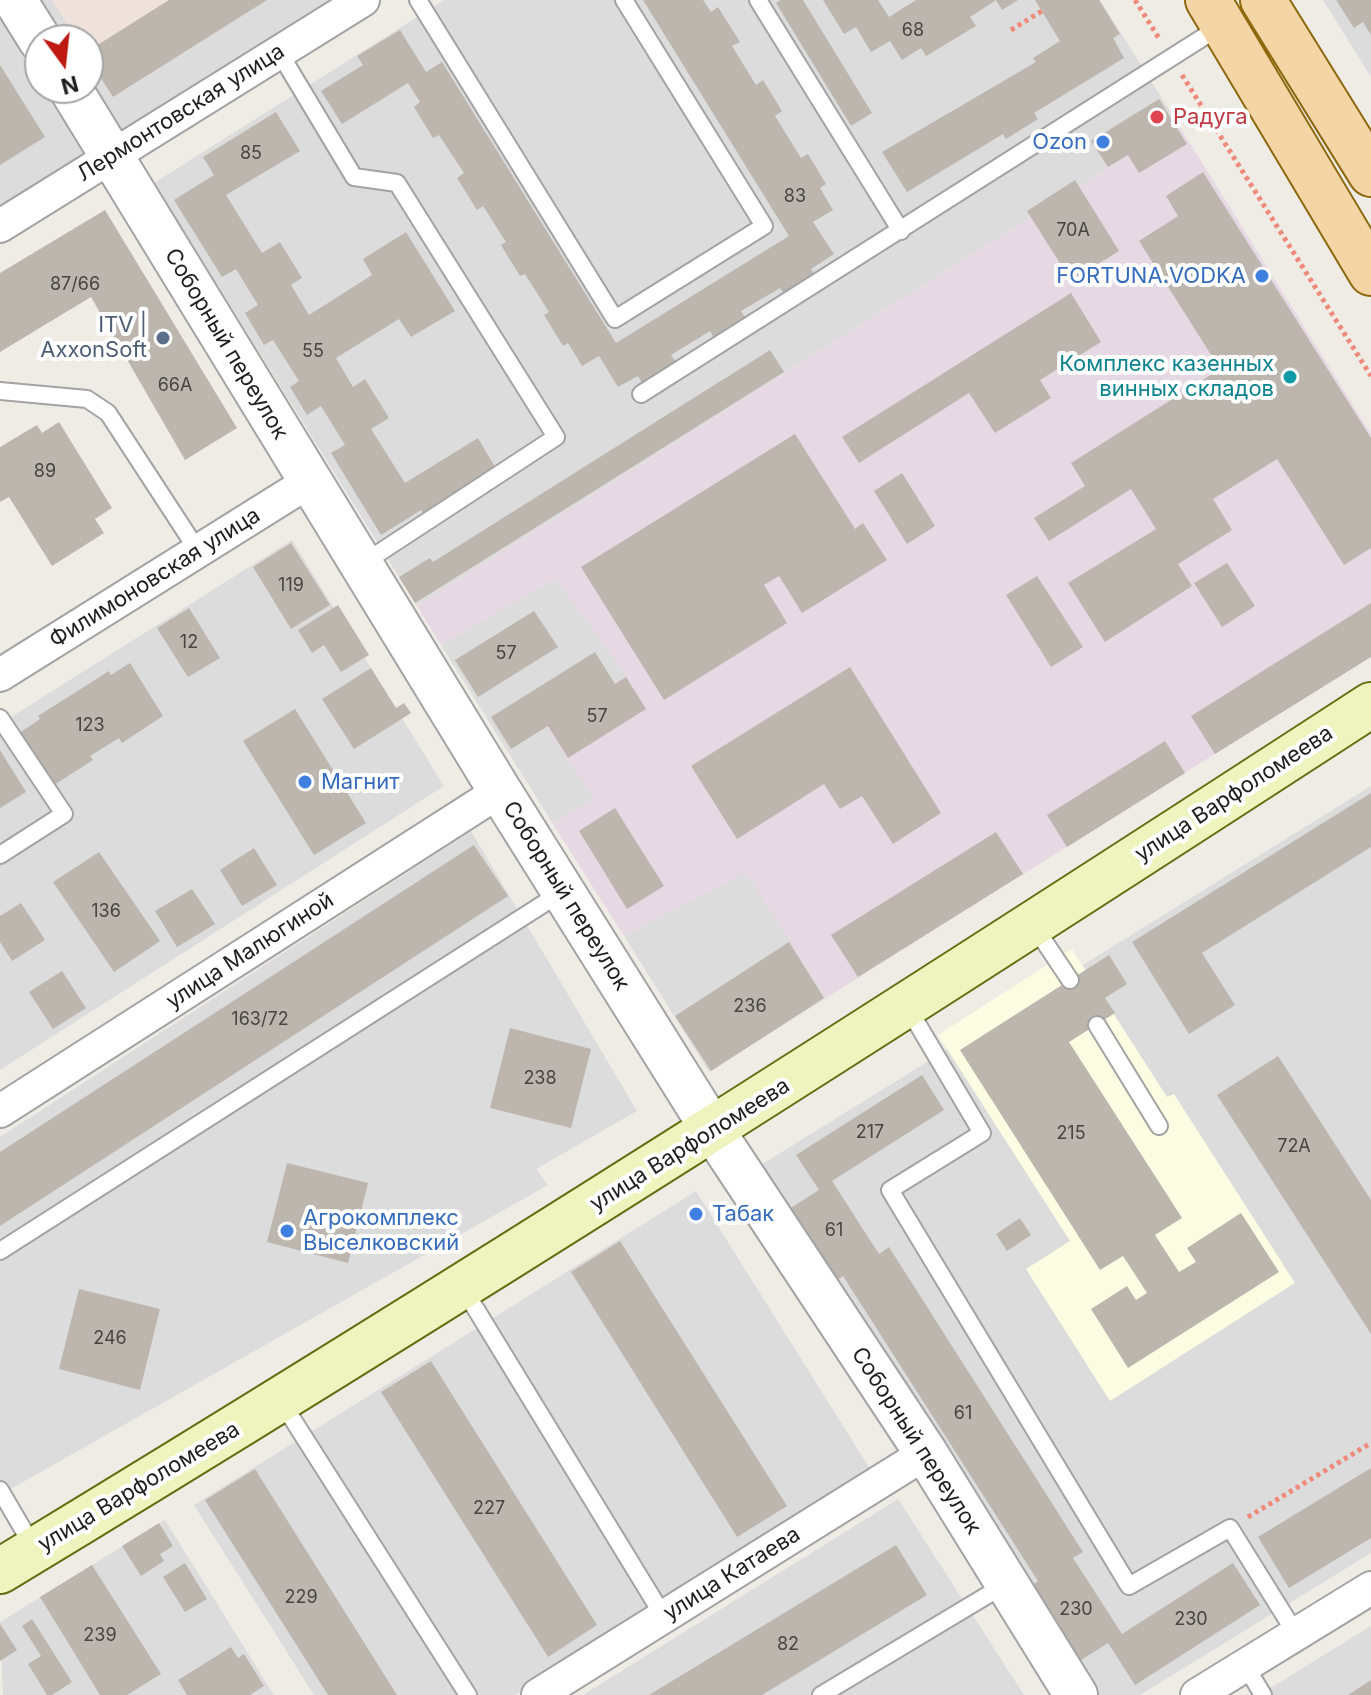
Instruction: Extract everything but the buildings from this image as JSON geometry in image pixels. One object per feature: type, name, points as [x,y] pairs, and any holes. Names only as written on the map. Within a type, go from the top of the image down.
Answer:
[{"type":"main road","points":[[1263,0],[1371,174]]},
{"type":"main road","points":[[1215,12],[1371,273]]},
{"type":"main road","name":"улица Варфоломеева","points":[[18,1560],[463,1288],[908,1006],[1371,705]]},
{"type":"street","points":[[15,0],[30,24]]},
{"type":"street","name":"Лермонтовская улица","points":[[0,226],[363,0]]},
{"type":"street","name":"Соборный переулок","points":[[80,104],[500,791],[712,1129],[926,1453],[1076,1695]]},
{"type":"street","name":"Филимоновская улица","points":[[0,675],[310,481]]},
{"type":"street","name":"улица Малюгиной","points":[[0,1111],[500,791]]},
{"type":"street","name":"улица Катаева","points":[[538,1695],[926,1453]]},
{"type":"street","points":[[1197,1695],[1371,1588]]},
{"type":"lane","points":[[418,0],[615,319],[764,226],[624,0]]},
{"type":"lane","points":[[758,0],[901,231]]},
{"type":"lane","points":[[641,394],[1172,58],[1215,12]]},
{"type":"lane","points":[[279,52],[354,177],[397,183],[556,437],[361,565]]},
{"type":"lane","points":[[0,391],[87,399],[108,413],[198,551]]},
{"type":"lane","points":[[0,718],[64,814],[0,855]]},
{"type":"lane","points":[[0,1251],[564,891]]},
{"type":"lane","points":[[1033,924],[1070,980]]},
{"type":"lane","points":[[908,1006],[982,1133],[890,1190],[1129,1586],[1230,1528],[1296,1634]]},
{"type":"lane","points":[[1097,1025],[1159,1126]]},
{"type":"lane","points":[[463,1288],[664,1617]]},
{"type":"lane","points":[[281,1401],[468,1695]]},
{"type":"lane","points":[[0,1490],[18,1560]]},
{"type":"lane","points":[[821,1695],[1007,1583]]},
{"type":"lane","points":[[1245,1665],[1263,1695]]},
{"type":"path","points":[[1135,0],[1371,376]]},
{"type":"path","points":[[1011,30],[1042,11]]},
{"type":"path","points":[[1230,1528],[1371,1443]]},
{"type":"shaded area","points":[[0,0],[363,0],[0,226]]},
{"type":"shaded area","points":[[52,0],[267,0],[113,97],[104,83],[104,24],[67,24]]},
{"type":"shaded area","points":[[444,0],[1100,0],[1178,124],[417,606],[154,183]]},
{"type":"shaded area","points":[[1323,0],[1371,0],[1371,77]]},
{"type":"shaded area","points":[[1178,124],[1371,434],[1371,656],[826,998],[746,872],[624,936],[553,824],[594,798],[545,727],[626,675],[558,582],[551,581],[441,645],[417,606]]},
{"type":"shaded area","points":[[292,540],[444,786],[0,1070],[0,724]]},
{"type":"shaded area","points":[[551,580],[558,582],[627,675],[594,798],[553,824],[441,645]]},
{"type":"shaded area","points":[[1371,786],[1371,1553],[1140,1695],[1092,1695],[761,1165]]},
{"type":"shaded area","points":[[471,831],[637,1111],[536,1169],[548,1185],[0,1495],[0,1137]]},
{"type":"shaded area","points":[[746,871],[826,998],[709,1072],[624,936]]},
{"type":"shaded area","points":[[1072,949],[1167,1097],[1174,1094],[1295,1283],[1110,1401],[1026,1269],[1070,1241],[938,1035]]},
{"type":"shaded area","points":[[696,1191],[872,1472],[515,1695],[314,1695],[194,1505]]},
{"type":"shaded area","points":[[898,1499],[1024,1695],[583,1695]]},
{"type":"shaded area","points":[[165,1520],[274,1695],[3,1695],[0,1622]]},
{"type":"shaded area","points":[[1371,1626],[1371,1695],[1259,1695]]},
{"type":"place","name":"Радуга","points":[[1157,117]]},
{"type":"place","name":"Ozon","points":[[1103,142]]},
{"type":"place","name":"FORTUNA.VODKA","points":[[1262,276]]},
{"type":"place","name":"ITV | AxxonSoft","points":[[163,338]]},
{"type":"place","name":"Комплекс казенных винных складов","points":[[1290,377]]},
{"type":"place","name":"Магнит","points":[[305,782]]},
{"type":"place","name":"Табак","points":[[696,1214]]},
{"type":"place","name":"Агрокомплекс Выселковский","points":[[287,1231]]}]
